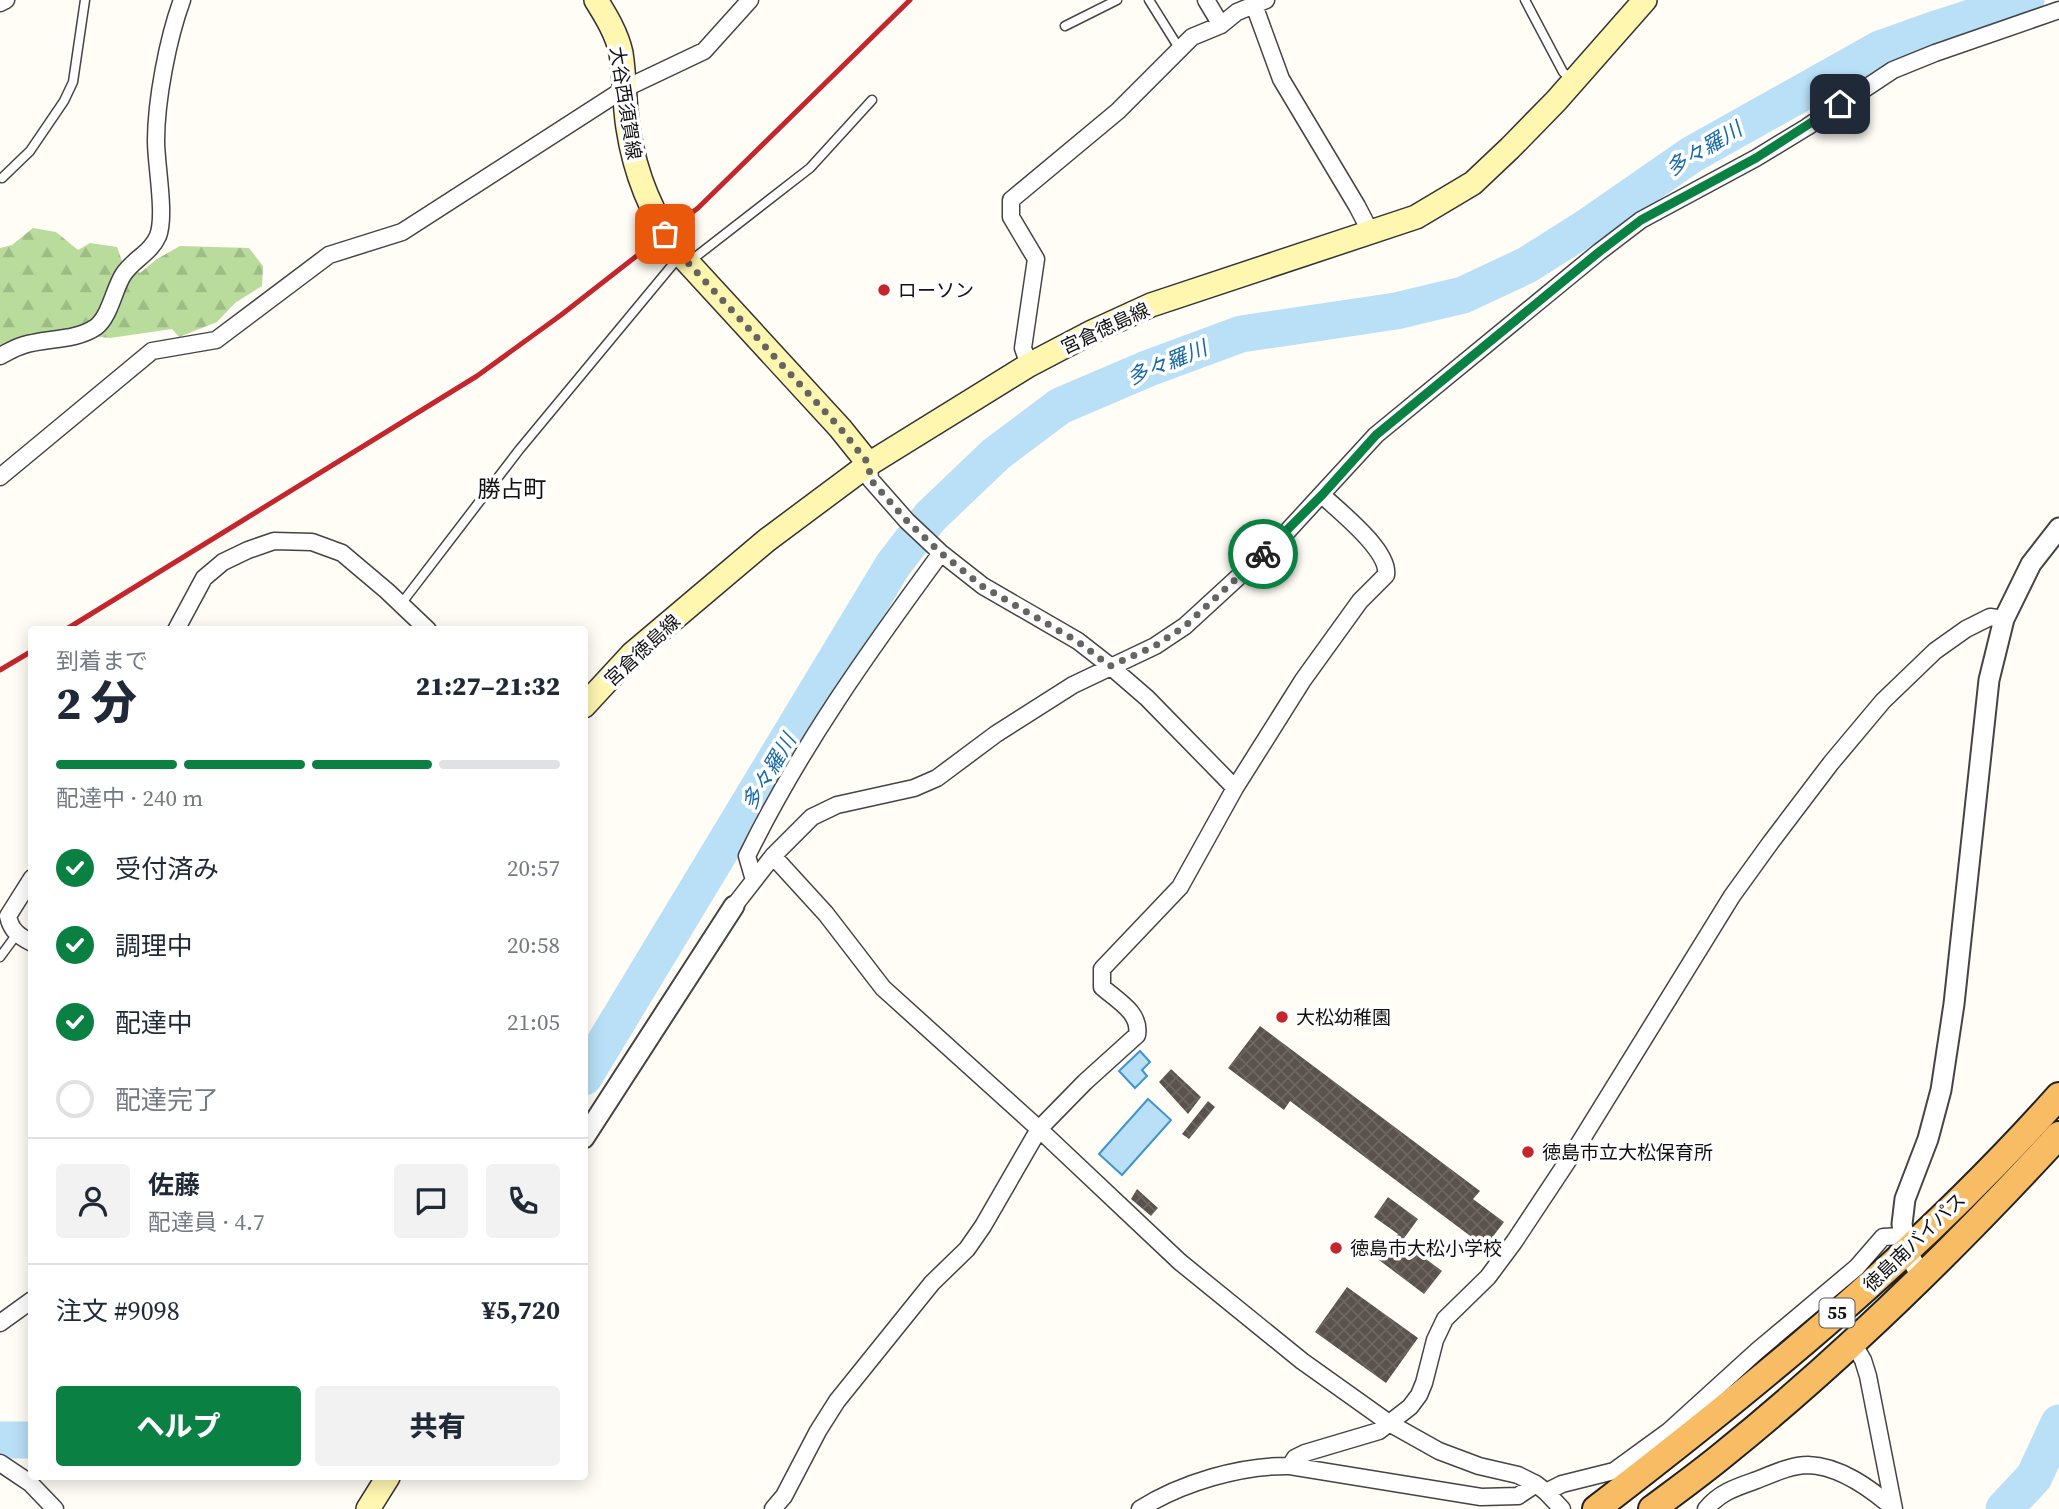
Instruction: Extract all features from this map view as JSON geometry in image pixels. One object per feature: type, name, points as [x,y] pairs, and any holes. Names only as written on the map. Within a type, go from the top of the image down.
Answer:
[{"type":"highway","name":"徳島南バイパス","points":[[1596,1509],[1702,1428],[1905,1244],[2037,1121],[2059,1096]]},
{"type":"highway","name":"徳島南バイパス","points":[[1652,1509],[1724,1454],[1853,1342],[1922,1277],[2059,1135]]},
{"type":"main road","name":"大谷西須賀線","points":[[596,0],[609,20],[620,51],[628,129],[637,170],[660,225],[685,258],[840,428],[869,464]]},
{"type":"main road","name":"宮倉徳島線","points":[[588,702],[632,654],[767,540],[869,464],[1029,365],[1151,305],[1416,217],[1473,183],[1573,81],[1645,0]]},
{"type":"main road","points":[[368,1509],[386,1480]]},
{"type":"street","points":[[0,3],[6,0]]},
{"type":"street","points":[[0,356],[23,345],[69,338],[97,326],[109,307],[122,276],[149,251],[159,234],[156,141],[159,103],[171,36],[182,0]]},
{"type":"street","points":[[0,477],[152,351],[216,340],[329,255],[402,232],[624,89],[704,51],[750,0]]},
{"type":"street","points":[[1206,0],[1221,25]]},
{"type":"street","points":[[1029,365],[1023,348],[1036,259],[1011,217],[1011,200],[1118,111],[1192,37],[1221,25],[1237,12],[1260,2],[1281,79],[1371,233]]},
{"type":"street","points":[[588,1132],[734,905],[773,856],[812,817],[837,805],[914,788],[937,778],[996,734],[1062,692],[1155,646],[1185,626],[1284,535],[1376,435],[1641,220],[1756,158],[1893,70],[2059,10]]},
{"type":"street","points":[[869,464],[870,479],[907,521],[937,549],[982,586],[1077,641],[1110,666],[1147,698],[1235,788]]},
{"type":"street","points":[[773,1509],[784,1496],[837,1401],[932,1283],[967,1249],[1039,1129],[1137,1035],[1139,1026],[1135,1015],[1102,988],[1102,969],[1180,887],[1235,788],[1337,631],[1360,601],[1386,575],[1387,569],[1381,555],[1322,495]]},
{"type":"street","points":[[1922,1277],[1905,1244],[1902,1224],[1905,1199],[1928,1139],[1941,1090],[1954,1004],[1989,680],[2004,619],[2031,564],[2059,528]]},
{"type":"street","points":[[178,626],[204,578],[223,562],[274,541],[312,542],[342,553],[424,626]]},
{"type":"street","points":[[754,880],[747,856],[773,803],[937,549]]},
{"type":"street","points":[[1290,1466],[1295,1458],[1305,1452],[1379,1431],[1410,1407],[1424,1383],[1435,1340],[1445,1319],[1488,1277],[1514,1242],[1577,1147],[1732,896],[1831,763],[1883,701],[1935,651],[1966,629],[1990,617],[2004,619]]},
{"type":"street","points":[[773,856],[826,914],[883,988],[1039,1129],[1180,1262],[1302,1361],[1390,1423],[1439,1451],[1479,1466],[1518,1475],[1541,1488],[1562,1509]]},
{"type":"street","points":[[24,939],[10,926],[8,916],[28,884]]},
{"type":"street","points":[[1140,1509],[1158,1498],[1203,1481],[1271,1466],[1290,1466],[1481,1497],[1518,1496],[1614,1471],[1669,1431],[1857,1266],[1882,1237],[1905,1244]]},
{"type":"street","points":[[0,1323],[28,1303]]},
{"type":"street","points":[[1853,1342],[1868,1376],[1894,1508]]},
{"type":"street","points":[[0,1462],[30,1483],[55,1509]]},
{"type":"street","points":[[1706,1509],[1730,1489],[1794,1467],[1809,1465],[1847,1476],[1894,1508]]},
{"type":"lane","points":[[2,178],[30,151],[64,101],[73,82],[85,0]]},
{"type":"lane","points":[[1065,26],[1117,0]]},
{"type":"lane","points":[[1149,0],[1179,48]]},
{"type":"lane","points":[[1525,0],[1563,72],[1573,81]]},
{"type":"lane","points":[[401,604],[519,450],[685,258],[810,168],[872,100]]},
{"type":"lane","points":[[0,957],[24,939]]},
{"type":"green space","points":[[33,228],[56,232],[78,250],[90,243],[117,247],[123,264],[140,273],[180,246],[249,248],[263,266],[262,286],[235,303],[217,322],[179,337],[172,329],[110,338],[31,333],[0,347],[0,248],[12,245]]},
{"type":"water","points":[[1140,1051],[1150,1062],[1142,1070],[1147,1076],[1135,1088],[1119,1071]]},
{"type":"water","points":[[1148,1099],[1171,1120],[1122,1175],[1099,1154]]},
{"type":"building","points":[[1260,1026],[1480,1191],[1473,1199],[1504,1222],[1485,1247],[1290,1101],[1284,1110],[1228,1068]]},
{"type":"building","points":[[1171,1069],[1201,1097],[1188,1114],[1159,1082]]},
{"type":"building","points":[[1208,1101],[1215,1107],[1189,1139],[1182,1134]]},
{"type":"building","points":[[1137,1189],[1158,1208],[1151,1216],[1131,1199]]},
{"type":"building","points":[[1388,1197],[1418,1219],[1402,1241],[1442,1271],[1424,1294],[1379,1260],[1398,1234],[1374,1217]]},
{"type":"building","points":[[1347,1287],[1418,1338],[1386,1383],[1315,1332]]},
{"type":"waterway","name":"多々羅川","points":[[588,1070],[893,565],[930,517],[996,454],[1060,406],[1149,368],[1241,334],[1396,311],[1463,295],[1527,265],[1691,155],[1880,49],[2026,0]]},
{"type":"waterway","points":[[2004,1509],[2034,1477],[2059,1423]]},
{"type":"waterway","name":"多々羅川","points":[[0,1440],[28,1440]]},
{"type":"railway","points":[[71,626],[477,376],[561,315],[698,208],[910,0]]},
{"type":"railway","points":[[0,670],[28,653]]},
{"type":"way so far","points":[[665,234],[681,255],[840,428],[869,464],[870,479],[907,521],[982,586],[1077,641],[1110,666],[1155,646],[1185,626],[1263,554]]},
{"type":"place","name":"ローソン","points":[[884,290]]},
{"type":"place","name":"大松幼稚園","points":[[1282,1017]]},
{"type":"place","name":"徳島市立大松保育所","points":[[1528,1152]]},
{"type":"place","name":"徳島市大松小学校","points":[[1336,1248]]},
{"type":"district","name":"勝占町","points":[[512,489]]},
{"type":"route","points":[[1263,554],[1322,495],[1376,435],[1599,252],[1641,220],[1756,158],[1840,104]]}]
